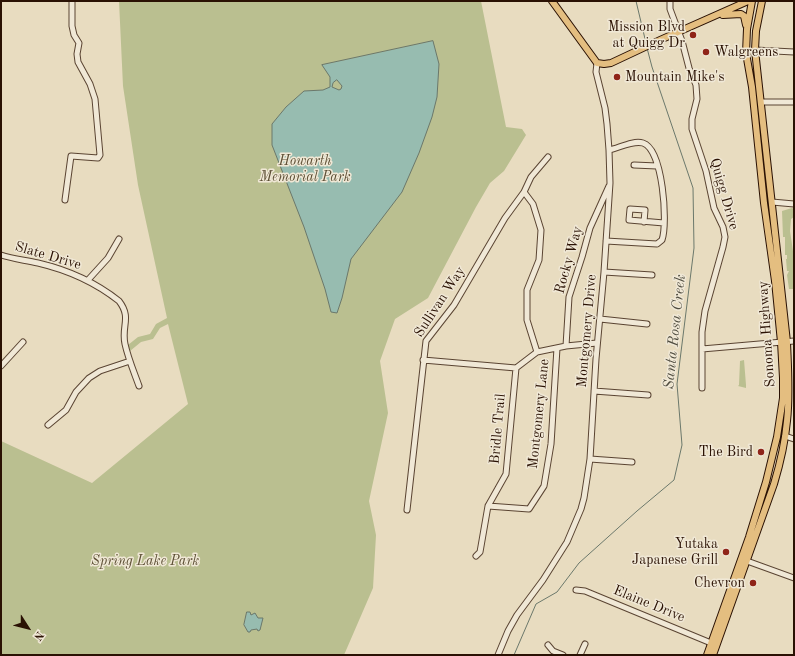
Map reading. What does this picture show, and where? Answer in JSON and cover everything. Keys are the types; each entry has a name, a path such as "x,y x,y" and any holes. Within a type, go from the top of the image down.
{"main road":[{"path":"552,1 597,63 604,64 611,63 748,1"},
{"name":"Sonoma Highway","path":"713,655 744,560 777,437 788,342 775,277 764,203 752,87 746,53 747,29 752,1"},
{"name":"Sonoma Highway","path":"707,655 774,484 781,460 791,400 788,342 755,50 756,31 762,1"},
{"path":"718,15 737,13 742,14 745,18 747,29"},
{"path":"764,203 772,202"}],"street":[{"path":"65,200 71,156 98,158 100,155 95,98 90,84 78,62 79,43 74,35 72,26 72,1"},
{"name":"Quigg Drive","path":"670,1 670,8 679,32 688,68 696,90 697,99 692,119 692,129 706,171 714,208 723,227 725,237 724,247 705,311 702,349 702,388"},
{"path":"755,50 791,52"},
{"name":"Montgomery Drive","path":"498,655 508,631 517,615 558,558 574,530 581,510 590,459 597,343 604,272 610,183 605,108 596,72 597,63"},
{"path":"761,102 794,102"},
{"path":"606,241 657,244 662,240 664,223 663,192 657,166 650,148 642,143 633,143 609,150"},
{"name":"Sullivan Way","path":"408,510 426,341 454,305 505,218 524,192 531,177 548,157"},
{"path":"634,165 657,166"},
{"name":"Rocky Way","path":"566,346 569,297 590,228 610,183"},
{"path":"524,192 533,204 541,230 539,260 527,290 527,320 537,352"},
{"path":"772,202 794,204"},
{"path":"644,222 664,223"},
{"path":"88,280 108,258 118,239"},
{"name":"Slate Drive","path":"1,255 55,268 88,280 110,295 122,306 126,316 126,327 124,334 125,342 139,386"},
{"path":"604,272 652,275"},
{"path":"600,319 647,324"},
{"path":"1,366 23,342"},
{"path":"702,349 788,342"},
{"path":"423,360 516,368 537,352 566,346 597,343"},
{"name":"Montgomery Lane","path":"488,506 529,509 544,486 551,444 557,348"},
{"path":"48,425 66,410 76,392 89,378 100,371 130,361"},
{"name":"Bridle Trail","path":"476,556 480,552 488,506 506,474 516,368"},
{"path":"594,391 648,395"},
{"path":"785,436 794,439"},
{"path":"590,459 632,462"},
{"path":"744,560 794,578"},
{"name":"Elaine Drive","path":"576,590 585,591 711,643"},
{"path":"580,655 585,644"},
{"path":"548,645 553,651 563,655"}],"green space":[{"name":"Howarth Memorial Park","path":"119,1 481,1 506,127 522,129 526,135 504,171 490,183 428,298 395,319 380,361 388,413 369,501 376,535 373,588 344,655 1,655 1,441 92,483 188,404 168,324 160,328 153,339 141,342 130,351 128,345 138,337 150,334 156,324 167,318 138,185 123,86"},
{"path":"792,208 794,209 794,217 791,219 790,231 794,258 794,289 789,289 787,275 789,271 787,271 787,255 785,255 785,237 783,237 782,211"},
{"path":"744,360 746,388 738,386 740,361"}],"water":[{"path":"433,41 439,64 437,97 432,117 419,153 402,192 351,259 337,313 331,312 325,289 304,227 272,145 272,124 286,107 304,91 323,90 330,87 330,77 322,65","holes":["337,80 342,86 339,90 332,87 333,83"]},
{"path":"247,612 250,612 251,615 255,613 258,618 263,618 260,630 251,630 248,632 244,625"}],"waterway":[{"name":"Santa Rosa Creek","path":"636,1 646,43"},
{"name":"Santa Rosa Creek","path":"514,655 536,604 557,592 579,563 674,480 682,445 677,384 694,248 693,188 647,48"}],"place":[{"name":"Mission Blvd at Quigg Dr","path":"693,35"},
{"name":"Walgreens","path":"706,52"},
{"name":"Mountain Mike's","path":"617,77"},
{"name":"The Bird","path":"761,452"},
{"name":"Yutaka Japanese Grill","path":"726,552"},
{"name":"Chevron","path":"753,583"}],"park label":[{"name":"Spring Lake Park","path":"145,561"}]}
